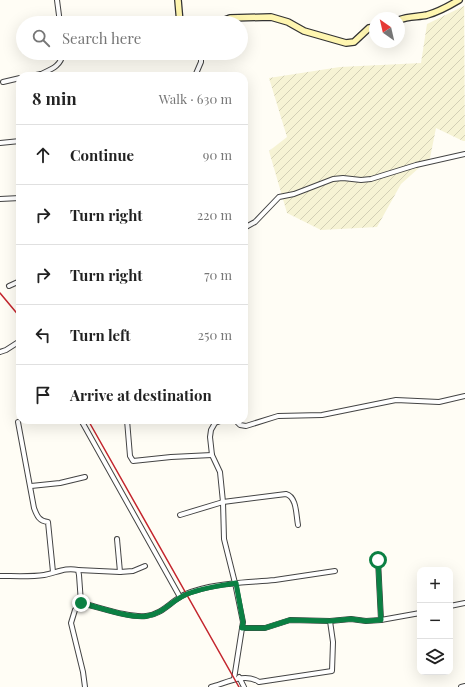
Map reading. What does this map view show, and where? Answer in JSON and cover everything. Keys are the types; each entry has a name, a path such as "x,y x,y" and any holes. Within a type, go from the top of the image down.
{"street":[{"path":"57,0 59,16"},
{"path":"178,0 179,16"},
{"path":"405,18 428,14 442,9 459,0"},
{"path":"248,18 271,17 288,22 304,31 346,43 354,42 369,28"},
{"path":"45,72 58,65 61,60"},
{"path":"198,72 200,60"},
{"path":"3,82 16,79"},
{"path":"0,143 16,141"},
{"path":"248,226 254,222 279,197 294,194 319,183 343,178 361,180 371,179 416,165 465,154"},
{"path":"0,199 16,198"},
{"path":"8,286 16,283"},
{"path":"0,352 16,344"},
{"path":"239,424 246,426 278,416 322,416 396,400 439,402 465,396"},
{"path":"18,424 34,508 38,518 48,522 54,572"},
{"path":"83,424 180,597"},
{"path":"127,424 130,456 133,461 212,455"},
{"path":"214,424 211,430 212,455 220,472 223,502 224,539 236,583 243,622 236,678 244,687"},
{"path":"31,486 60,483 85,477"},
{"path":"180,515 223,502 286,494 291,495 294,499 298,525"},
{"path":"117,539 120,572"},
{"path":"378,560 381,620"},
{"path":"0,576 44,575 70,568 78,570 120,572 133,571 144,566"},
{"path":"78,570 81,603 75,610 71,623 83,672 85,687"},
{"path":"81,603 134,615 146,616 156,614 180,597 209,587 274,580 335,571"},
{"path":"453,605 465,603"},
{"path":"242,628 265,628 290,620 330,621 351,619 366,621 417,614"},
{"path":"211,687 236,678 256,680 260,685 332,671 333,642 330,621"},
{"path":"461,687 465,686"}],"shaded area":[{"path":"464,0 465,141 436,128 430,158 401,184 377,227 321,230 287,213 269,151 287,137 269,78 340,67 421,63 427,24 464,6"}],"railway":[{"path":"0,293 16,312"},
{"path":"90,424 239,687"}],"route":[{"path":"81,603 134,615 146,616 156,614 186,594 209,587 236,583 243,622 242,628 265,628 290,620 381,620 378,560"}]}
